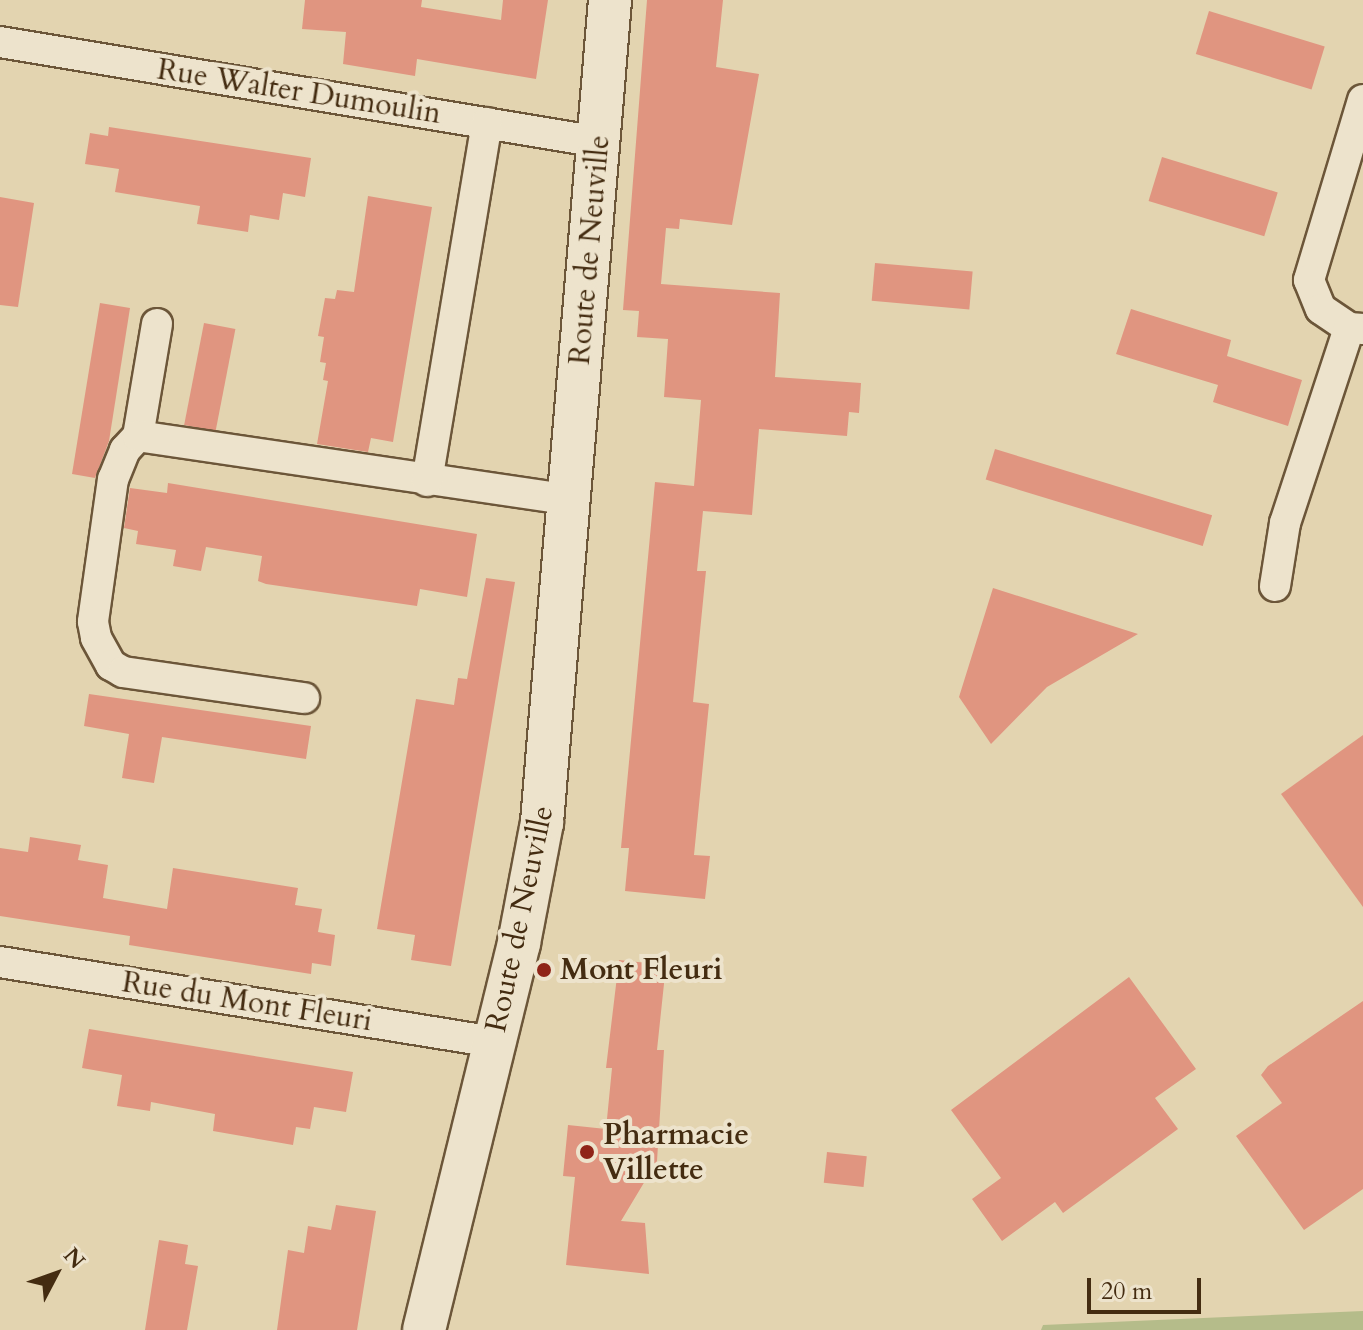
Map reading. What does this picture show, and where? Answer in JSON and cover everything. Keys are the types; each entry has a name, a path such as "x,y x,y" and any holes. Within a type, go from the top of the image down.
{"main road":[{"name":"Route de Neuville","path":"424,1330 494,1042 542,822 610,0"}],"street":[{"name":"Rue Walter Dumoulin","path":"0,42 599,142"},
{"path":"1275,586 1285,523 1356,328 1321,309 1309,280 1363,100"},
{"path":"427,481 487,123"},
{"path":"157,324 138,436 125,450 113,479 93,622 103,653 111,665 142,677 304,698"},
{"path":"138,436 570,500"},
{"name":"Rue du Mont Fleuri","path":"0,962 494,1042"}],"green space":[{"path":"1363,1311 1363,1330 1041,1330 1043,1325"}],"building":[{"path":"305,0 422,0 421,7 501,20 503,0 548,0 536,79 417,59 415,76 343,64 346,32 302,29"},
{"path":"647,0 723,0 716,67 759,74 732,225 680,219 679,229 666,228 661,284 780,293 775,377 861,383 859,413 849,412 847,436 759,429 752,515 703,511 697,571 706,571 693,702 709,704 694,855 710,856 705,899 625,891 629,848 621,848 655,482 694,486 701,400 664,397 668,339 637,337 639,311 623,310"},
{"path":"1209,11 1325,46 1312,89 1196,54"},
{"path":"109,127 311,158 305,197 283,193 279,220 250,215 248,232 197,224 200,206 115,192 119,169 85,164 90,133 108,136"},
{"path":"1162,157 1278,192 1264,236 1149,201"},
{"path":"368,196 432,207 393,442 371,438 368,452 317,444 328,381 323,380 326,363 320,362 324,337 318,336 325,298 335,299 337,290 354,292"},
{"path":"0,197 34,203 18,307 0,305"},
{"path":"875,263 973,272 969,309 872,301"},
{"path":"100,303 130,308 109,441 95,478 72,474"},
{"path":"1131,309 1231,340 1227,356 1302,380 1288,426 1213,402 1218,385 1116,354"},
{"path":"204,323 235,329 216,431 184,425"},
{"path":"995,449 1212,515 1203,546 986,480"},
{"path":"168,483 477,534 467,597 420,589 417,606 266,584 258,581 262,556 206,547 201,571 173,566 176,550 136,544 138,531 124,528 130,488 167,493"},
{"path":"486,578 515,582 451,966 411,960 415,935 377,929 416,699 454,705 458,678 467,679"},
{"path":"993,588 1138,634 1047,687 991,744 959,697"},
{"path":"89,694 311,726 306,759 162,737 154,783 122,778 129,734 84,726"},
{"path":"1363,735 1363,907 1281,794"},
{"path":"30,837 81,845 78,860 108,865 103,898 167,909 173,868 298,888 295,905 322,909 318,932 335,935 331,966 312,963 311,974 129,945 130,936 0,916 0,848 28,852"},
{"path":"619,960 666,965 657,1050 664,1050 657,1161 621,1221 645,1223 649,1274 566,1265 575,1177 563,1176 568,1125 606,1129 612,1068 606,1068"},
{"path":"1129,977 1196,1069 1155,1098 1178,1129 1063,1213 1055,1202 1002,1241 972,1199 1001,1178 951,1110"},
{"path":"1363,1001 1363,1189 1304,1230 1236,1136 1282,1103 1261,1075 1268,1066"},
{"path":"89,1029 353,1072 346,1112 314,1107 310,1129 296,1127 293,1145 213,1131 215,1114 151,1102 150,1111 117,1106 122,1075 82,1068"},
{"path":"827,1152 867,1156 864,1187 824,1183"},
{"path":"336,1205 376,1211 357,1330 277,1330 288,1250 304,1253 308,1226 331,1230"},
{"path":"159,1240 188,1245 185,1264 198,1266 187,1330 145,1330"}],"place":[{"name":"Mont Fleuri","path":"544,970"},
{"name":"Pharmacie Villette","path":"587,1152"}]}
